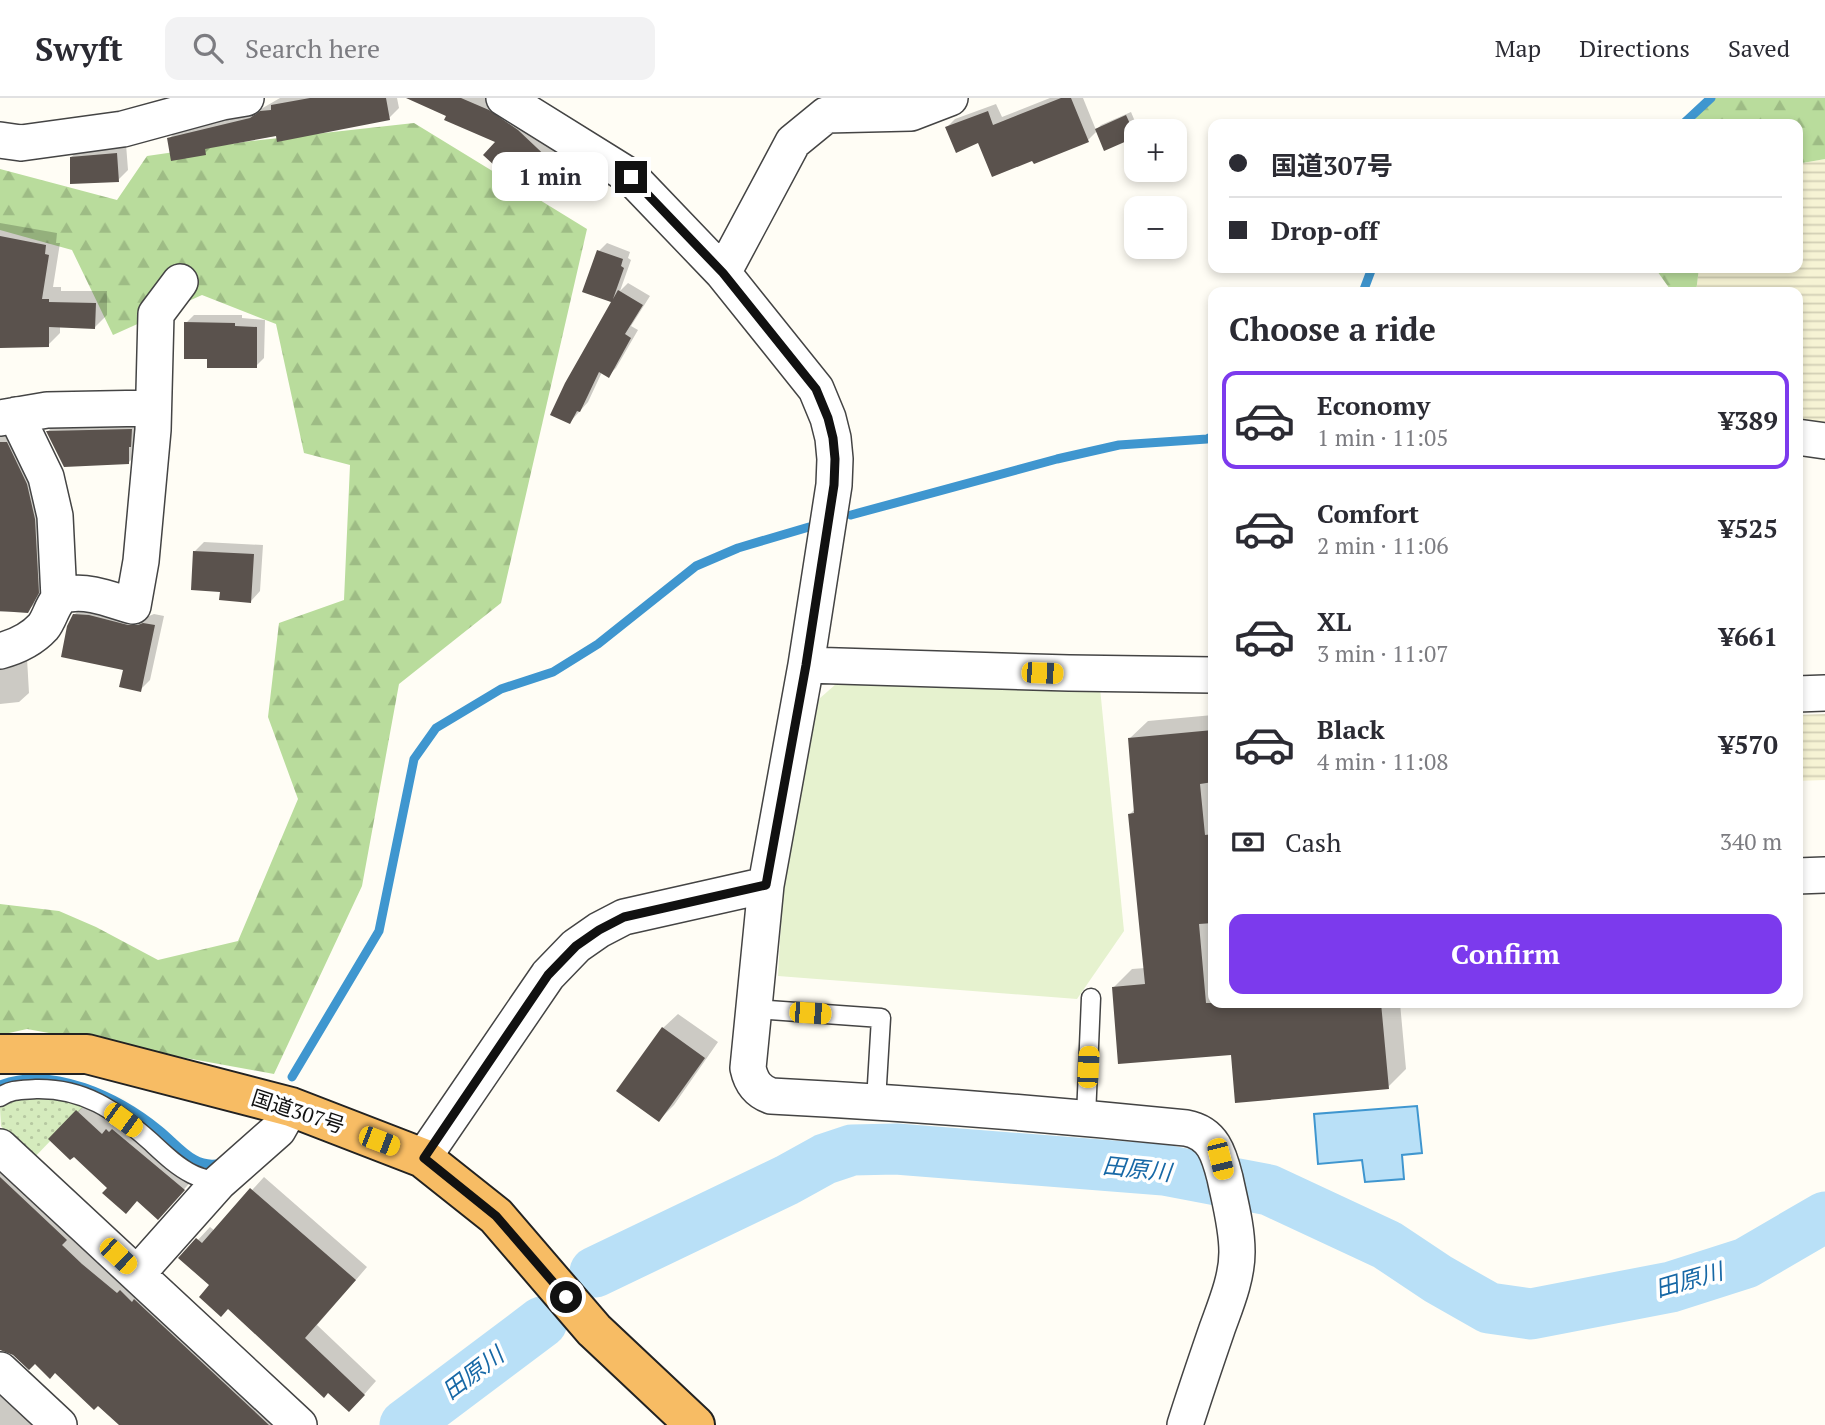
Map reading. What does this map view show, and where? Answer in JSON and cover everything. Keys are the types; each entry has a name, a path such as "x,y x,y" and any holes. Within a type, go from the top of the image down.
{"highway":[{"name":"国道307号","path":"0,1054 87,1054 291,1107 424,1158 496,1216 594,1330 695,1425"}],"street":[{"path":"0,140 21,143 123,129 246,98"},
{"path":"504,98 631,177 723,273 816,389 828,418 835,459 834,485 806,665 766,885 748,1068 750,1078 762,1093 771,1096 876,1101 1086,1118 1194,1129 1208,1138 1215,1146 1220,1159 1230,1199 1236,1231 1235,1272 1185,1425"},
{"path":"723,273 793,142 823,106 911,113 950,98"},
{"path":"0,651 16,646 42,628 59,598 66,594 81,593 133,606 141,561 153,408 156,314 180,282"},
{"path":"59,598 55,516 47,477 8,417 47,410 153,408"},
{"path":"1803,438 1825,441"},
{"path":"806,665 1208,675"},
{"path":"1803,694 1825,694"},
{"path":"1803,876 1825,876"},
{"path":"424,1158 548,975 576,946 624,917 766,885"},
{"path":"137,1274 218,1183 278,1130 291,1107"},
{"path":"0,1147 299,1425"},
{"path":"0,1370 59,1425"}],"lane":[{"path":"1086,1118 1091,998"},
{"path":"754,1009 881,1018 876,1101"},
{"path":"0,1097 15,1090 45,1089 72,1091 86,1096 140,1133 173,1162 193,1175 218,1183"}],"shaded area":[{"path":"1825,159 1825,464 1824,444 1803,425 1803,287 1697,287 1698,273 1803,273 1803,163"},
{"path":"1825,714 1825,780 1803,781 1803,715"}],"green space":[{"path":"1707,98 1825,98 1825,159 1803,163 1803,119 1687,119"},
{"path":"414,123 587,229 501,603 399,684 362,886 274,1074 27,1029 0,1035 0,904 59,911 158,960 238,941 298,799 268,717 279,623 344,600 350,465 304,453 276,324 202,295 113,335 72,250 0,230 0,169 117,200 147,156 251,141"},
{"path":"1659,273 1698,273 1697,287 1668,287"},
{"path":"836,684 1100,688 1124,931 1077,999 778,976 783,885 819,699"},
{"path":"30,1094 69,1096 83,1107 30,1162 1,1126 0,1108"}],"water":[{"path":"1417,1106 1422,1153 1402,1155 1404,1179 1365,1182 1362,1160 1318,1164 1314,1114"}],"building":[{"path":"310,98 386,98 390,120 277,142 276,136 205,149 206,155 171,161 167,138 250,118 260,111 271,110 271,105"},
{"path":"406,98 461,98 489,110 518,130 555,165 553,169 542,163 519,188 483,155 495,142 444,120 446,116"},
{"path":"1061,98 1071,98 1089,142 992,177 978,143 956,153 945,127 988,111 993,125"},
{"path":"1126,115 1128,119 1124,119 1124,142 1104,151 1095,129"},
{"path":"117,153 119,182 70,184 70,157"},
{"path":"0,236 46,245 45,254 49,255 42,299 49,299 49,302 96,303 95,329 49,327 49,347 0,348"},
{"path":"597,250 623,259 621,266 624,268 613,299 618,290 643,305 625,334 631,338 609,378 599,372 580,412 577,411 570,424 550,415 611,302 582,292"},
{"path":"184,322 235,323 235,326 257,327 257,368 207,368 207,359 184,359"},
{"path":"132,429 129,464 64,467 46,431"},
{"path":"0,442 7,442 27,484 35,519 39,593 28,613 0,611"},
{"path":"193,551 254,554 251,603 219,600 220,592 191,590"},
{"path":"73,614 89,615 128,625 155,625 141,692 119,687 123,670 61,657 67,626"},
{"path":"1208,730 1208,783 1200,784 1205,835 1208,835 1208,923 1199,924 1208,1008 1381,1008 1389,1089 1235,1103 1231,1055 1118,1064 1112,987 1145,984 1128,814 1134,813 1128,738"},
{"path":"662,1027 705,1058 659,1122 616,1091"},
{"path":"76,1110 102,1134 106,1129 109,1132 112,1129 185,1190 158,1220 137,1201 126,1214 102,1193 107,1188 74,1157 70,1160 48,1139"},
{"path":"0,1177 67,1240 62,1245 82,1264 117,1293 120,1290 132,1302 134,1299 269,1425 119,1425 98,1406 94,1410 55,1373 50,1379 35,1364 29,1370 13,1355 0,1350"},
{"path":"250,1188 356,1280 305,1338 365,1395 349,1412 328,1393 324,1398 228,1309 221,1317 199,1297 209,1285 178,1258 196,1238 202,1243"}],"waterway":[{"path":"1688,119 1711,98"},
{"path":"1365,287 1370,273"},
{"path":"851,515 1057,459 1119,445 1208,438"},
{"path":"292,1077 379,931 414,759 436,728 501,689 553,672 598,644 696,566 738,548 809,527"},
{"path":"0,1085 41,1079 84,1088 105,1096 143,1118 195,1160 211,1164 221,1163"},
{"name":"田原川","path":"595,1272 825,1159 852,1150 896,1149 1164,1170 1269,1190 1387,1245 1438,1279 1489,1308 1531,1314 1671,1287 1746,1263 1825,1217"},
{"name":"田原川","path":"405,1425 542,1322"}],"route":[{"path":"566,1297 496,1216 424,1158 548,975 576,946 624,917 766,885 806,665 834,485 833,438 816,389 723,273 631,177"}]}
